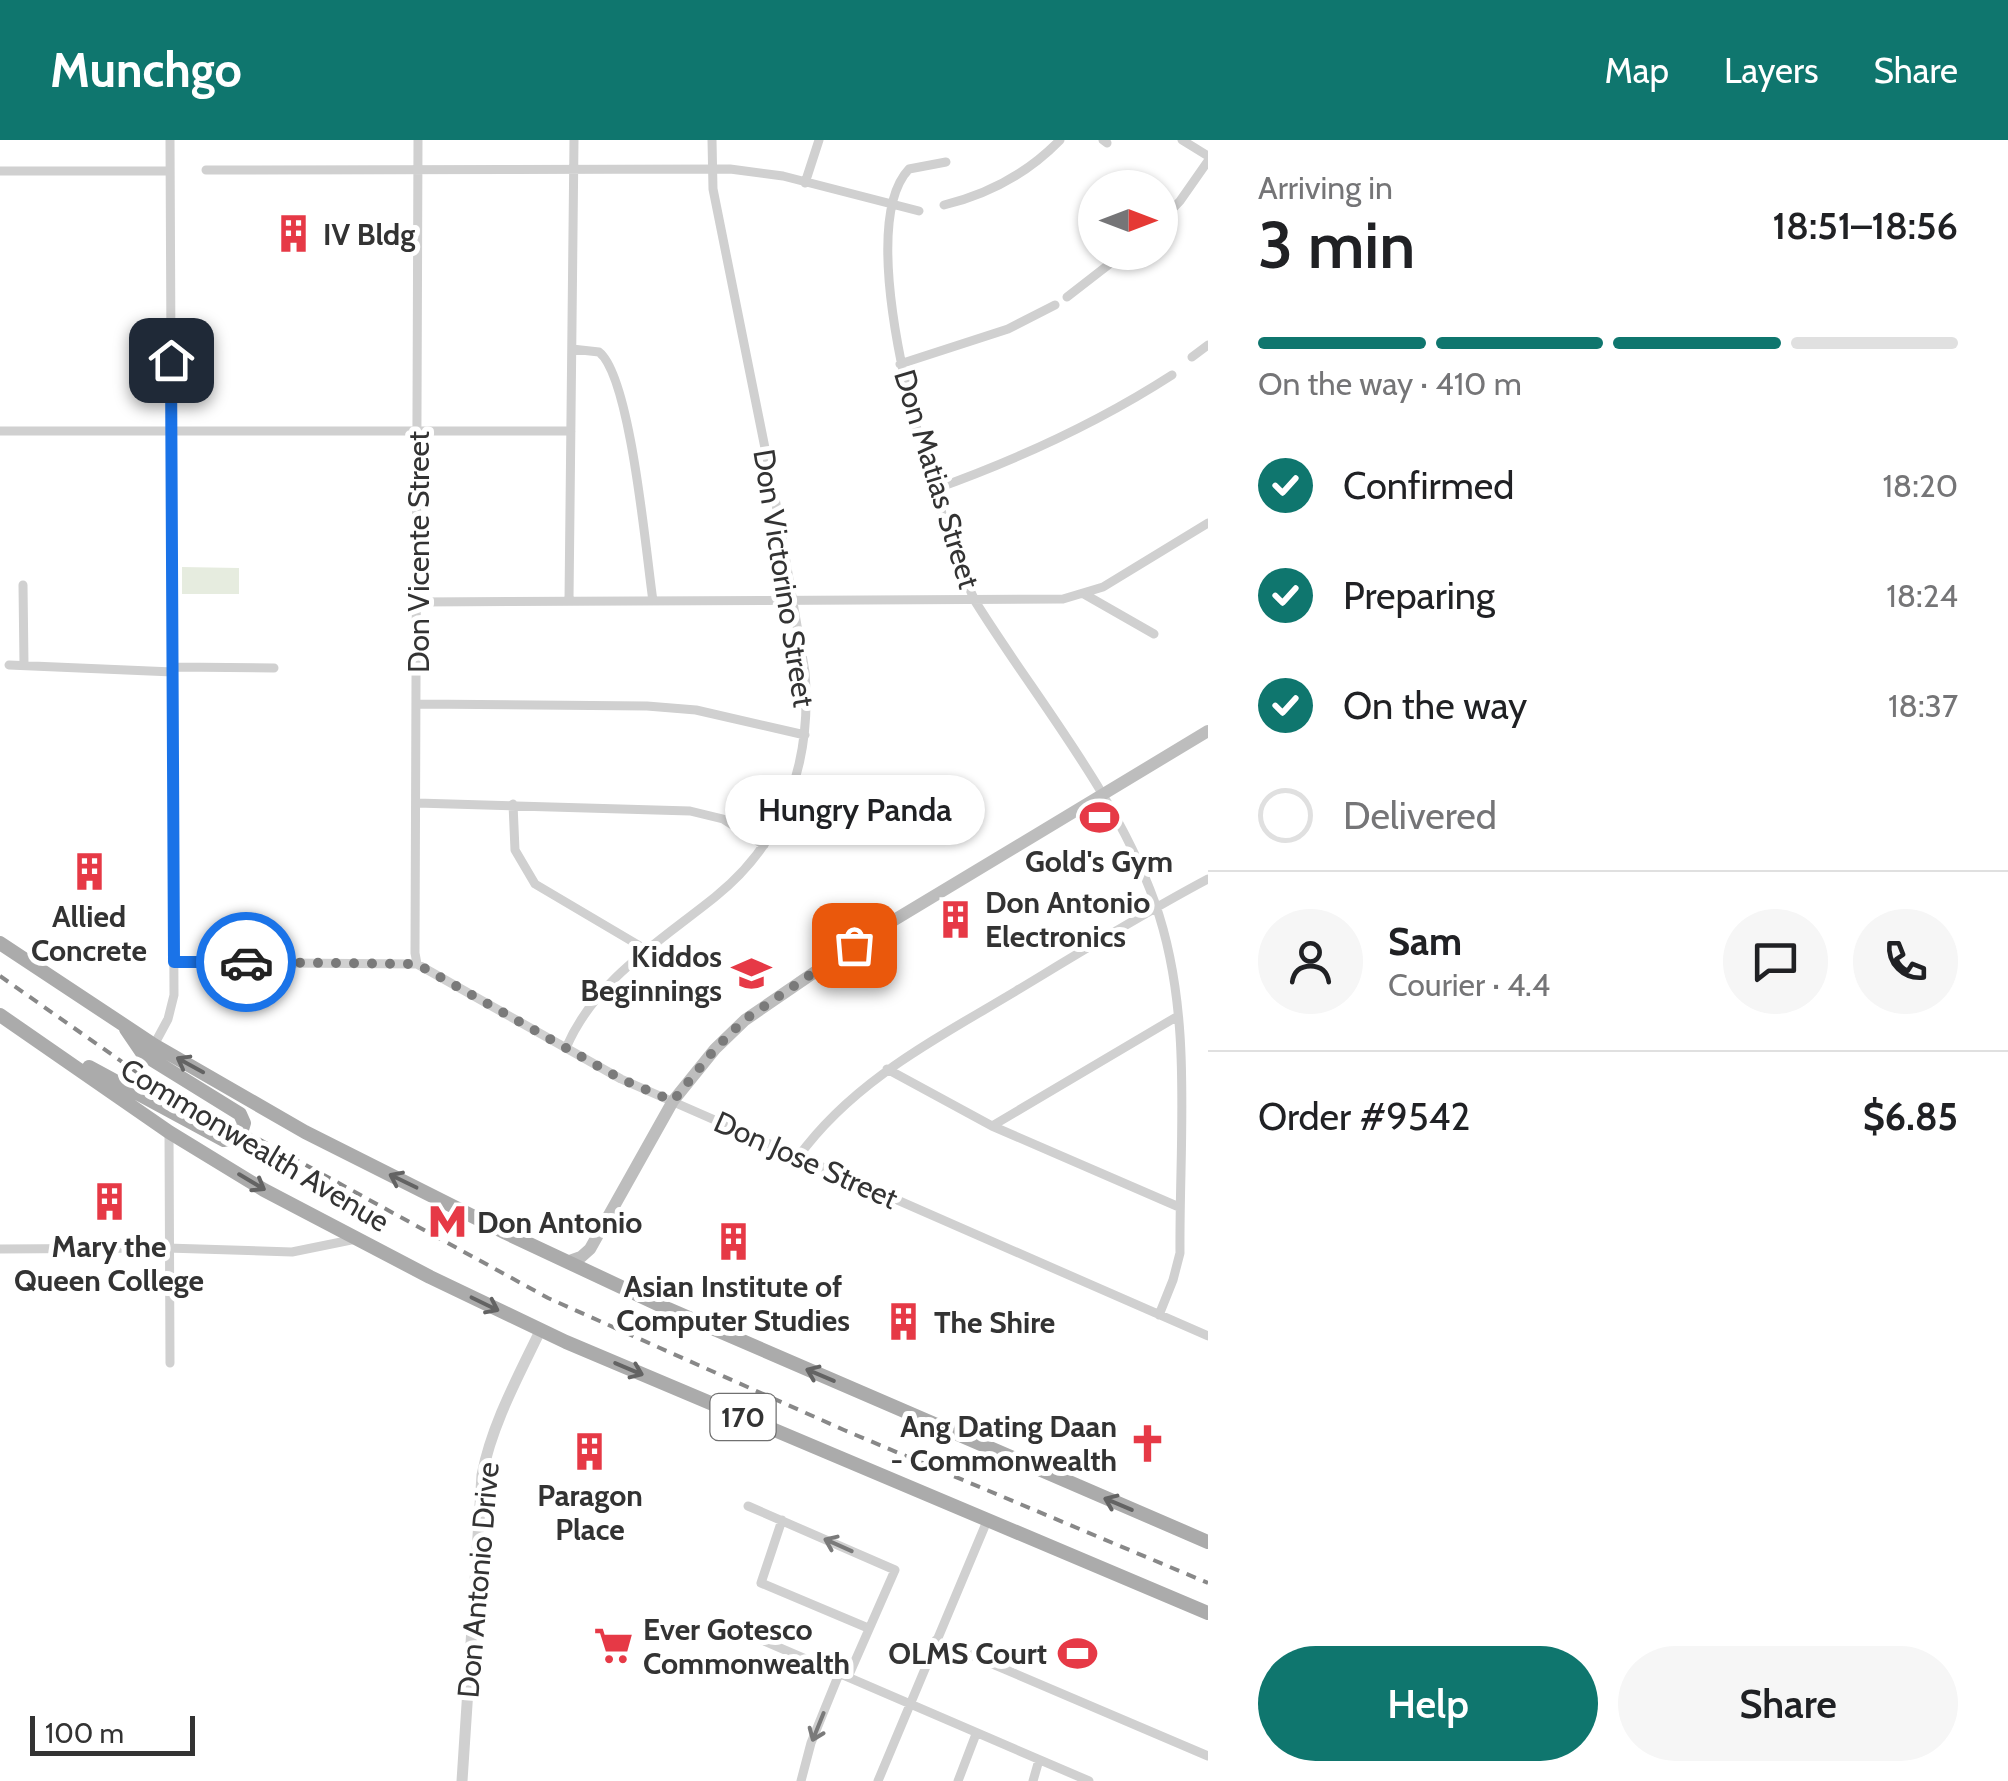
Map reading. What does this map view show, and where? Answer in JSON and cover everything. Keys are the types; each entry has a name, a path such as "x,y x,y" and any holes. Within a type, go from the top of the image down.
{"main road":[{"path":"567,1262 590,1249 673,1101 715,1049 781,993 1208,731"},
{"name":"Commonwealth Avenue","path":"0,943 154,1044 305,1132 567,1262 1208,1542"},
{"name":"Commonwealth Avenue","path":"0,1015 169,1132 356,1239 540,1330 1208,1614"},
{"path":"50,1048 224,1140 240,1136 244,1122 240,1114 143,1054 120,1020"},
{"path":"590,1249 594,1274"}],"street":[{"path":"154,1044 172,1007 174,962 170,140"},
{"name":"Don Vicente Street","path":"417,964 414,953 418,140"},
{"path":"570,600 574,140"},
{"name":"Don Victorino Street","path":"566,1048 584,1013 645,950 717,895 764,846 782,819 794,788 805,734 806,685 714,189 712,140"},
{"path":"805,183 819,140"},
{"path":"944,205 1006,183 1043,158 1060,140"},
{"path":"1178,203 1208,158 1182,140"},
{"path":"893,206 901,179 909,169 946,162"},
{"path":"206,170 713,168 756,172 919,211"},
{"path":"0,171 170,170"},
{"name":"Don Matias Street","path":"893,206 889,290 900,364 958,562 975,601 1133,850 1156,907 1171,966 1178,1016 1178,1266 1159,1315"},
{"path":"1067,297 1102,270"},
{"path":"900,364 1008,329 1055,305"},
{"path":"1192,357 1208,345"},
{"path":"572,348 599,352 612,368 629,433 653,601"},
{"path":"935,489 1016,460 1080,430 1172,375"},
{"path":"0,431 571,431"},
{"path":"418,602 1063,599 1103,587 1208,523"},
{"path":"23,585 24,665"},
{"path":"1084,594 1154,634"},
{"path":"9,664 172,670 274,668"},
{"path":"417,704 663,707 696,710 805,734"},
{"path":"417,804 690,810 723,819 764,846"},
{"path":"513,804 515,850 535,884 645,950"},
{"path":"798,1157 828,1119 886,1068 1208,879"},
{"name":"Don Jose Street","path":"174,962 417,964 621,1079 1208,1336"},
{"path":"992,1126 1178,1016"},
{"path":"886,1068 992,1126 1180,1206"},
{"path":"169,1132 170,1363"},
{"path":"0,1249 292,1252 356,1239"},
{"name":"Don Antonio Drive","path":"462,1781 482,1475 501,1415 540,1330"},
{"path":"748,1506 894,1570 811,1743 801,1781"},
{"path":"782,1520 759,1580 868,1628"},
{"path":"878,1781 987,1520"},
{"path":"727,1626 1089,1781"},
{"path":"936,1640 1208,1756"},
{"path":"958,1781 976,1734"},
{"path":"1033,1781 1039,1760"}],"shaded area":[{"path":"182,567 239,568 239,594 182,594"}],"railway":[{"path":"0,976 138,1073 548,1298 844,1430 1208,1583"}],"way so far":[{"path":"246,962 417,964 621,1079 673,1101 744,1020 854,945"}],"place":[{"name":"IV Bldg","path":"293,234"},
{"name":"Gold's Gym","path":"1099,817"},
{"name":"Allied Concrete","path":"89,872"},
{"name":"Don Antonio Electronics","path":"955,919"},
{"name":"Hungry Panda","path":"854,945"},
{"name":"Kiddos Beginnings","path":"752,973"},
{"name":"Mary the Queen College","path":"109,1202"},
{"name":"Don Antonio","path":"447,1222"},
{"name":"Asian Institute of Computer Studies","path":"733,1242"},
{"name":"The Shire","path":"904,1322"},
{"name":"Ang Dating Daan - Commonwealth","path":"1147,1443"},
{"name":"Paragon Place","path":"590,1451"},
{"name":"Ever Gotesco Commonwealth","path":"613,1646"},
{"name":"OLMS Court","path":"1077,1653"}],"route":[{"path":"171,360 174,962 246,962"}]}
